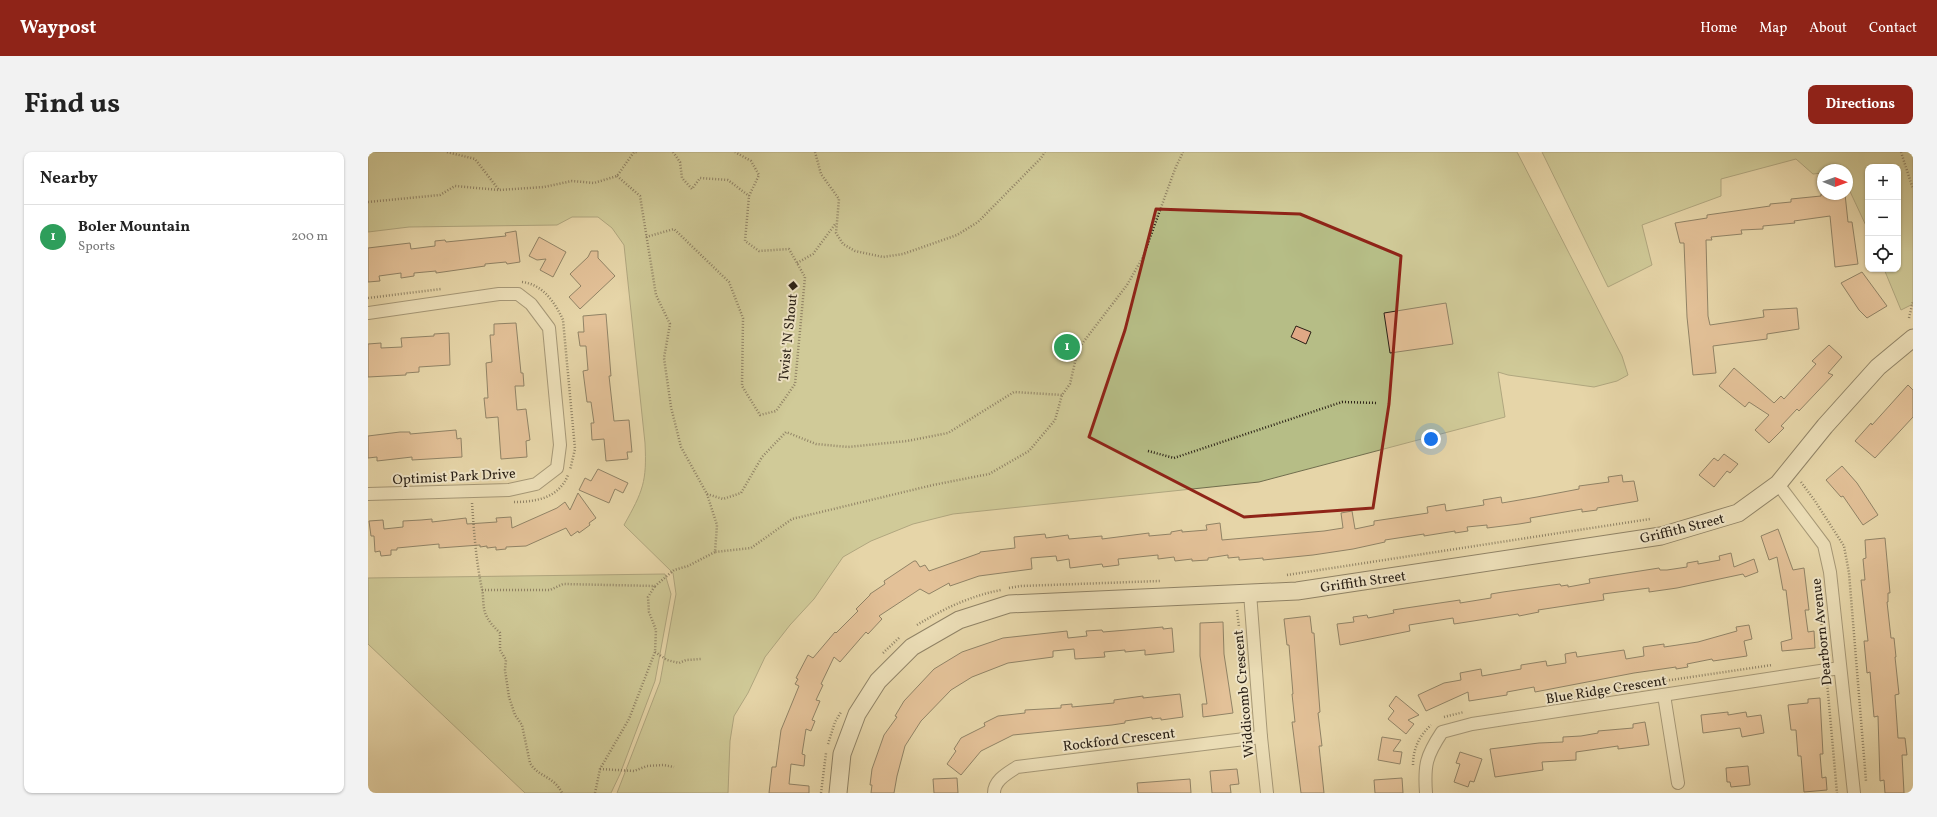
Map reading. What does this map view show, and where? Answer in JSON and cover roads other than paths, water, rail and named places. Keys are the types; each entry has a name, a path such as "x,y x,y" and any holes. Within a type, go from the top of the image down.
{"street":[{"name":"Optimist Park Drive","path":"368,313 499,294 518,294 531,304 549,328 560,445 557,468 536,484 509,490 368,494"},
{"name":"Griffith Street","path":"838,793 842,754 857,714 878,681 912,647 959,620 1009,604 1297,591 1661,536 1738,513 1778,484 1825,426 1878,367 1913,338"},
{"name":"Dearborn Avenue","path":"1778,484 1824,545 1830,572 1854,793"},
{"name":"Widdicomb Crescent","path":"1250,593 1261,737 1268,793"},
{"name":"Blue Ridge Crescent","path":"1426,793 1424,769 1433,745 1442,732 1472,724 1840,668"},
{"path":"1664,695 1678,783"},
{"name":"Rockford Crescent","path":"994,793 994,789 1002,776 1017,767 1261,737"}],"place":[{"name":"Boler Mountain","path":"1067,347"}]}
